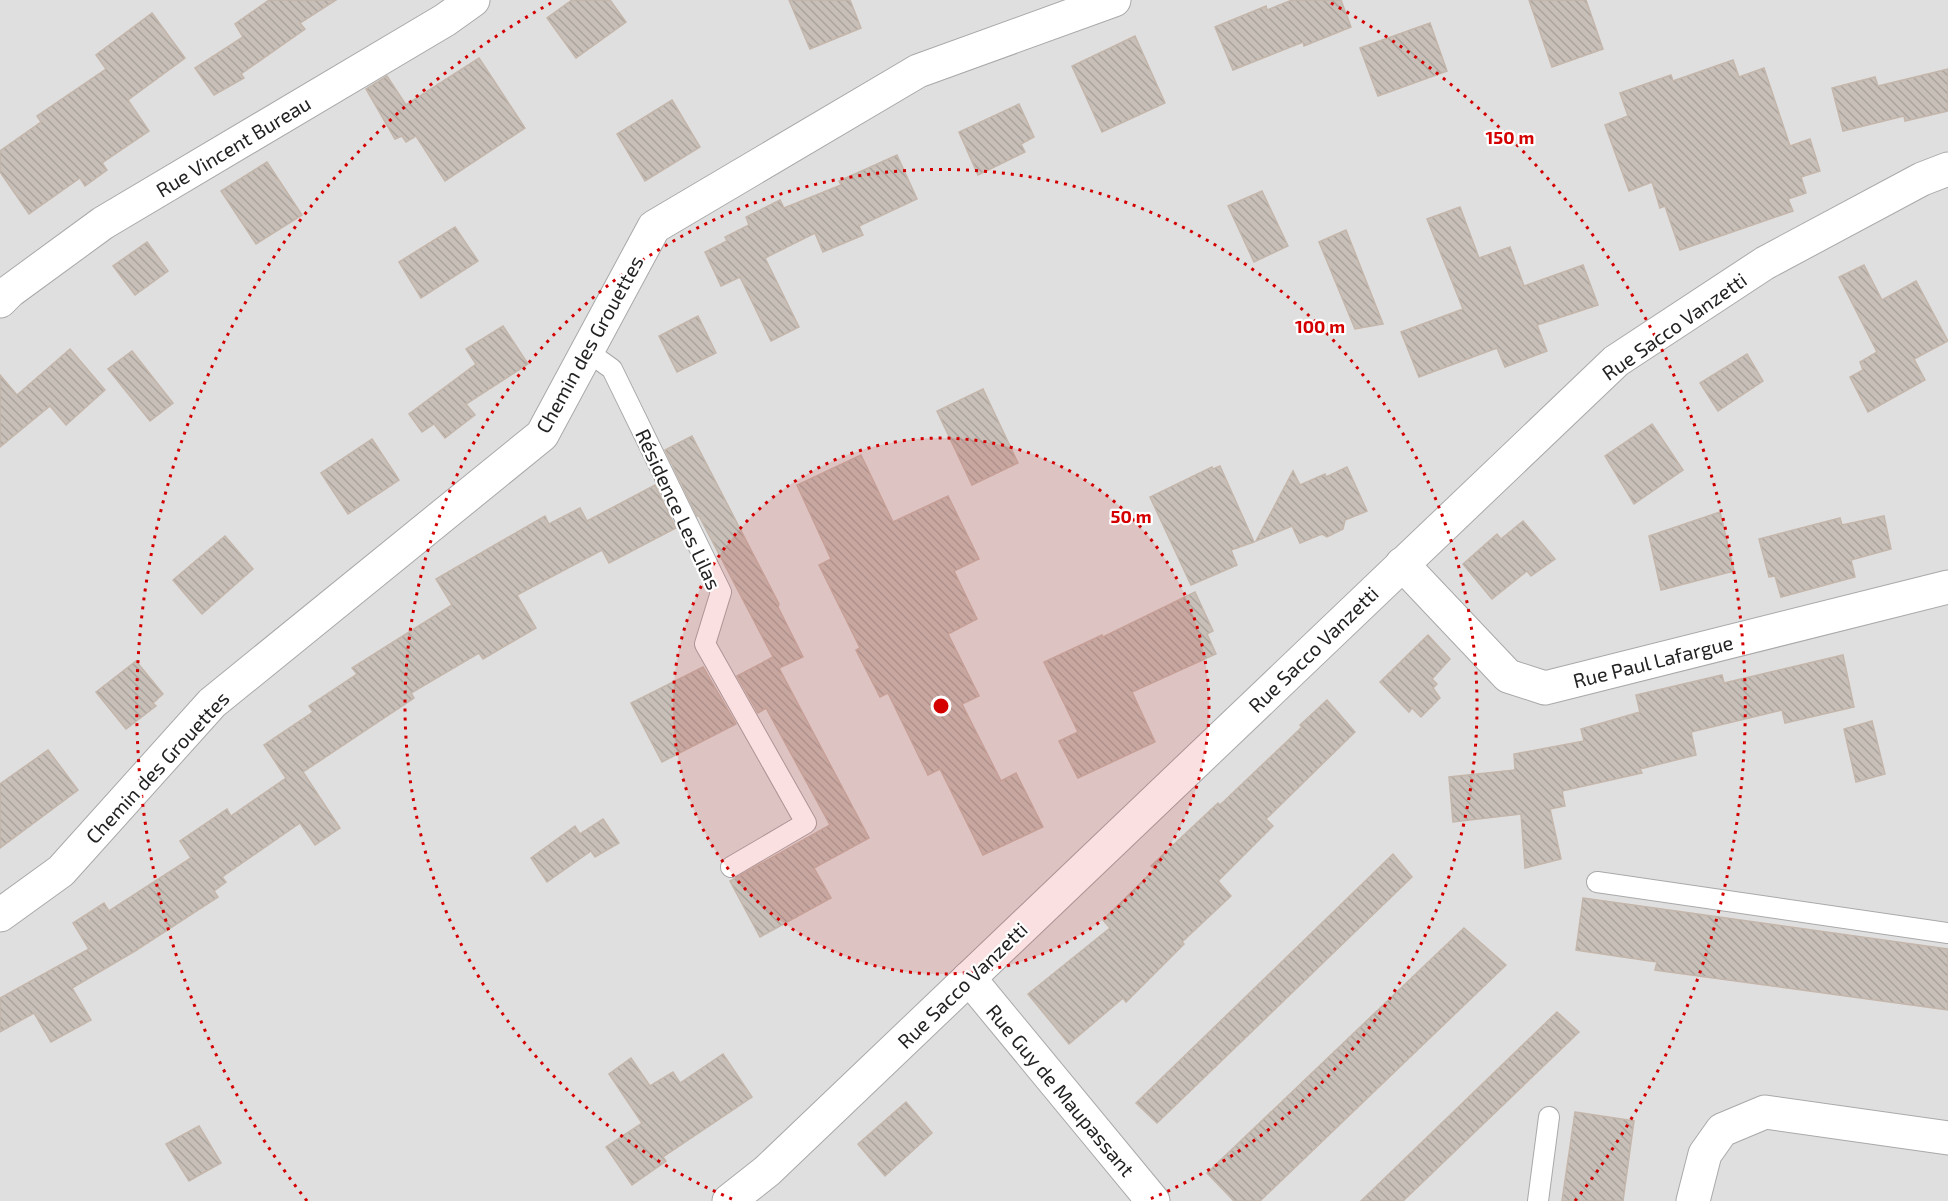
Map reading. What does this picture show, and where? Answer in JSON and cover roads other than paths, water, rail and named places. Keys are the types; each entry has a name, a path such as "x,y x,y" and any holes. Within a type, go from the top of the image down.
{"street":[{"name":"Rue Vincent Bureau","path":"0,301 10,291 103,223 446,20 472,0"},
{"name":"Chemin des Grouettes","path":"0,915 62,871 212,704 542,435 654,227 918,71 1114,0"},
{"name":"Rue Sacco Vanzetti","path":"729,1201 767,1171 1616,361 1765,263 1922,178 1948,168"},
{"name":"Rue Paul Lafargue","path":"1401,564 1508,676 1545,688 1948,587"},
{"name":"Rue Guy de Maupassant","path":"969,978 1153,1201"},
{"path":"1693,1201 1705,1154 1722,1130 1765,1112 1948,1138"}],"lane":[{"name":"Résidence Les Lilas","path":"587,351 612,369 721,592 705,644 806,823 731,867"},
{"path":"1597,882 1948,933"},
{"path":"1538,1201 1549,1117"}]}
